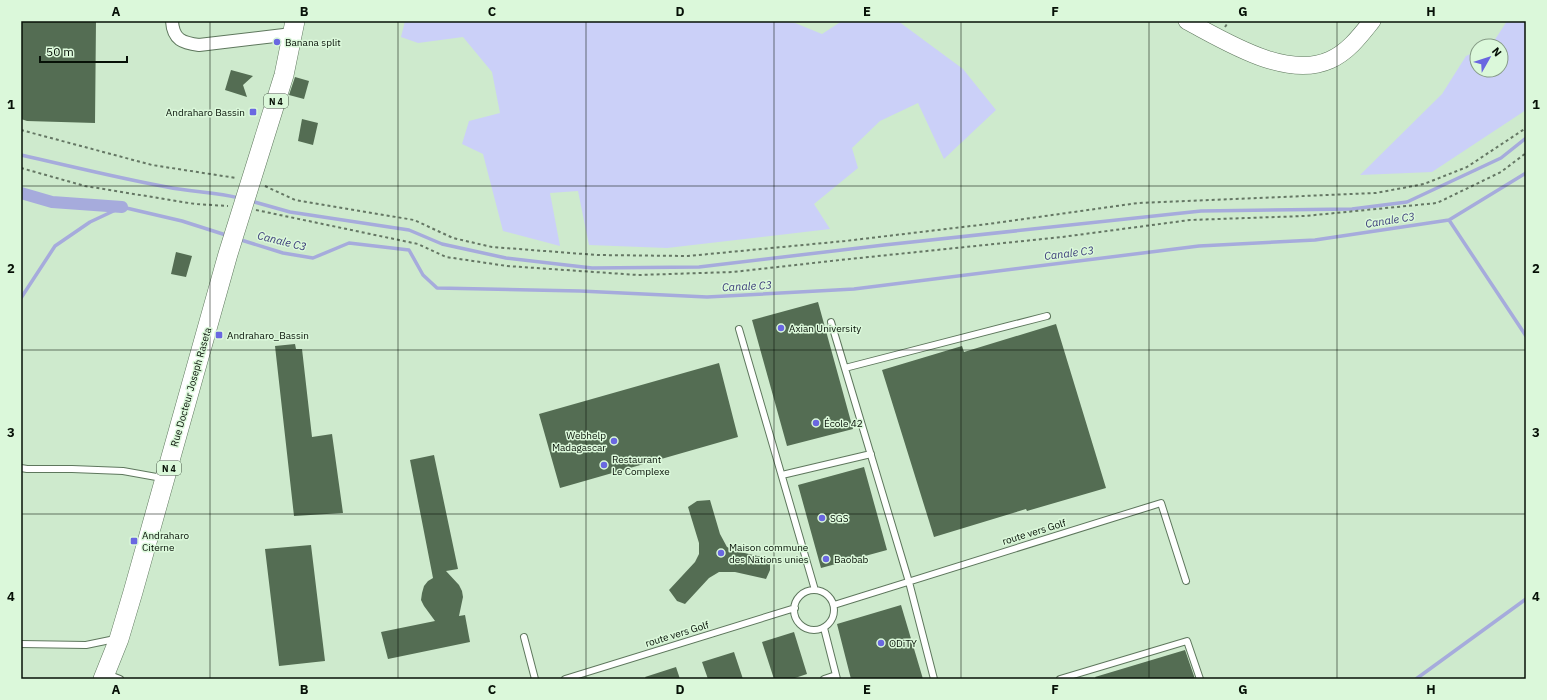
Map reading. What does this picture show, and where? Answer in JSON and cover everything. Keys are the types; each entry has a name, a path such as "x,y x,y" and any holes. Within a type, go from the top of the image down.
{"main road":[{"path":"1187,21 1252,54 1271,61 1303,66 1330,60 1340,54 1354,43 1372,21"},
{"name":"N 4","path":"243,208 284,76 294,28"},
{"name":"Rue Docteur Joseph Raseta","path":"109,677 228,254 243,208"}],"street":[{"path":"172,21 172,28 177,37 184,43 199,45 294,28"}],"lane":[{"path":"845,368 1047,316"},
{"path":"832,322 909,582 934,679"},
{"path":"739,329 815,590"},
{"path":"782,474 871,454"},
{"path":"21,468 123,471 165,479"},
{"name":"route vers Golf","path":"834,605 1161,503 1186,581"},
{"path":"808,590 815,590 826,594 834,605 835,612 833,619 824,628 813,630 806,629 796,620 794,608 796,601 808,590"},
{"name":"route vers Golf","path":"565,679 794,608"},
{"path":"824,628 837,677 824,679"},
{"path":"524,638 535,679"},
{"path":"21,644 86,645 119,639"},
{"path":"1060,679 1188,641 1200,679"}],"path":[{"path":"21,130 152,165 251,180 295,200 414,220 454,238 492,247 597,255 688,256 853,240 988,224 1138,203 1376,193 1424,184 1467,167 1526,128"},
{"path":"21,168 85,186 195,204 243,208 418,244 446,257 507,266 638,275 733,272 1062,237 1190,220 1305,216 1437,203 1501,172 1526,153"}],"shaded area":[{"path":"405,21 781,21 795,23 822,34 842,21 898,21 963,69 996,110 944,159 918,103 880,121 852,148 858,168 814,204 830,229 667,248 589,245 578,191 550,193 560,246 503,231 483,154 462,144 469,121 500,113 492,72 463,37 418,43 401,37"},
{"path":"1507,21 1526,21 1526,110 1432,172 1360,175 1442,94 1466,56 1469,55 1469,78 1509,78 1509,38 1496,38"}],"building":[{"path":"21,21 96,21 95,123 27,121 21,119"},
{"path":"231,70 253,76 243,85 247,97 225,90"},
{"path":"295,77 309,81 304,99 289,95"},
{"path":"302,119 318,123 313,145 298,141"},
{"path":"176,252 192,256 186,277 171,274"},
{"path":"818,302 853,429 787,446 752,320"},
{"path":"1056,324 1106,488 1027,511 1026,509 934,537 882,370 962,346 964,352"},
{"path":"295,344 296,349 302,349 312,437 332,434 343,513 294,516 275,346"},
{"path":"719,363 738,437 560,488 539,414"},
{"path":"434,455 458,569 446,571 459,585 462,591 463,597 459,616 465,615 470,642 388,659 381,632 435,621 421,600 424,586 433,578 410,460"},
{"path":"864,467 887,550 821,568 798,485"},
{"name":"Maison commune des Nations unies","path":"710,500 720,534 727,547 736,551 770,559 770,570 766,579 735,572 719,572 709,578 685,604 677,601 669,590 695,562 699,554 699,543 688,507 697,501"},
{"path":"311,545 325,661 279,666 265,549"},
{"path":"901,605 923,679 851,679 837,624"},
{"path":"794,632 807,674 792,679 774,679 762,642"},
{"path":"1185,650 1195,679 1096,679 1095,677"},
{"path":"734,652 743,679 708,679 702,662"},
{"path":"676,667 680,679 646,679 645,677"}],"waterway":[{"path":"251,201 290,212 409,230 442,244 506,258 592,268 699,267 884,245 1201,211 1352,209 1407,202 1501,158 1526,138"},
{"path":"21,155 176,189 221,194 239,198"},
{"name":"Canale C3","path":"238,239 283,253 313,258 349,243 409,250 423,275 437,288 580,291 707,297 854,289 1199,246 1315,240 1449,220 1526,173"},
{"path":"21,193 52,202 122,207"},
{"name":"Canale C3","path":"21,298 55,246 90,222 122,207 182,221 229,236"},
{"path":"1449,220 1526,336"},
{"path":"1416,679 1526,599"}],"place":[{"name":"Banana split","path":"277,42"},
{"name":"Andraharo Bassin","path":"253,112"},
{"name":"Axian University","path":"781,328"},
{"name":"Andraharo_Bassin","path":"219,335"},
{"name":"École 42","path":"816,423"},
{"name":"Webhelp Madagascar","path":"614,441"},
{"name":"Restaurant Le Complexe","path":"604,465"},
{"name":"SGS","path":"822,518"},
{"name":"Andraharo Citerne","path":"134,541"},
{"name":"Maison commune des Nations unies","path":"721,553"},
{"name":"Baobab","path":"826,559"},
{"name":"ODiTY","path":"881,643"}]}
